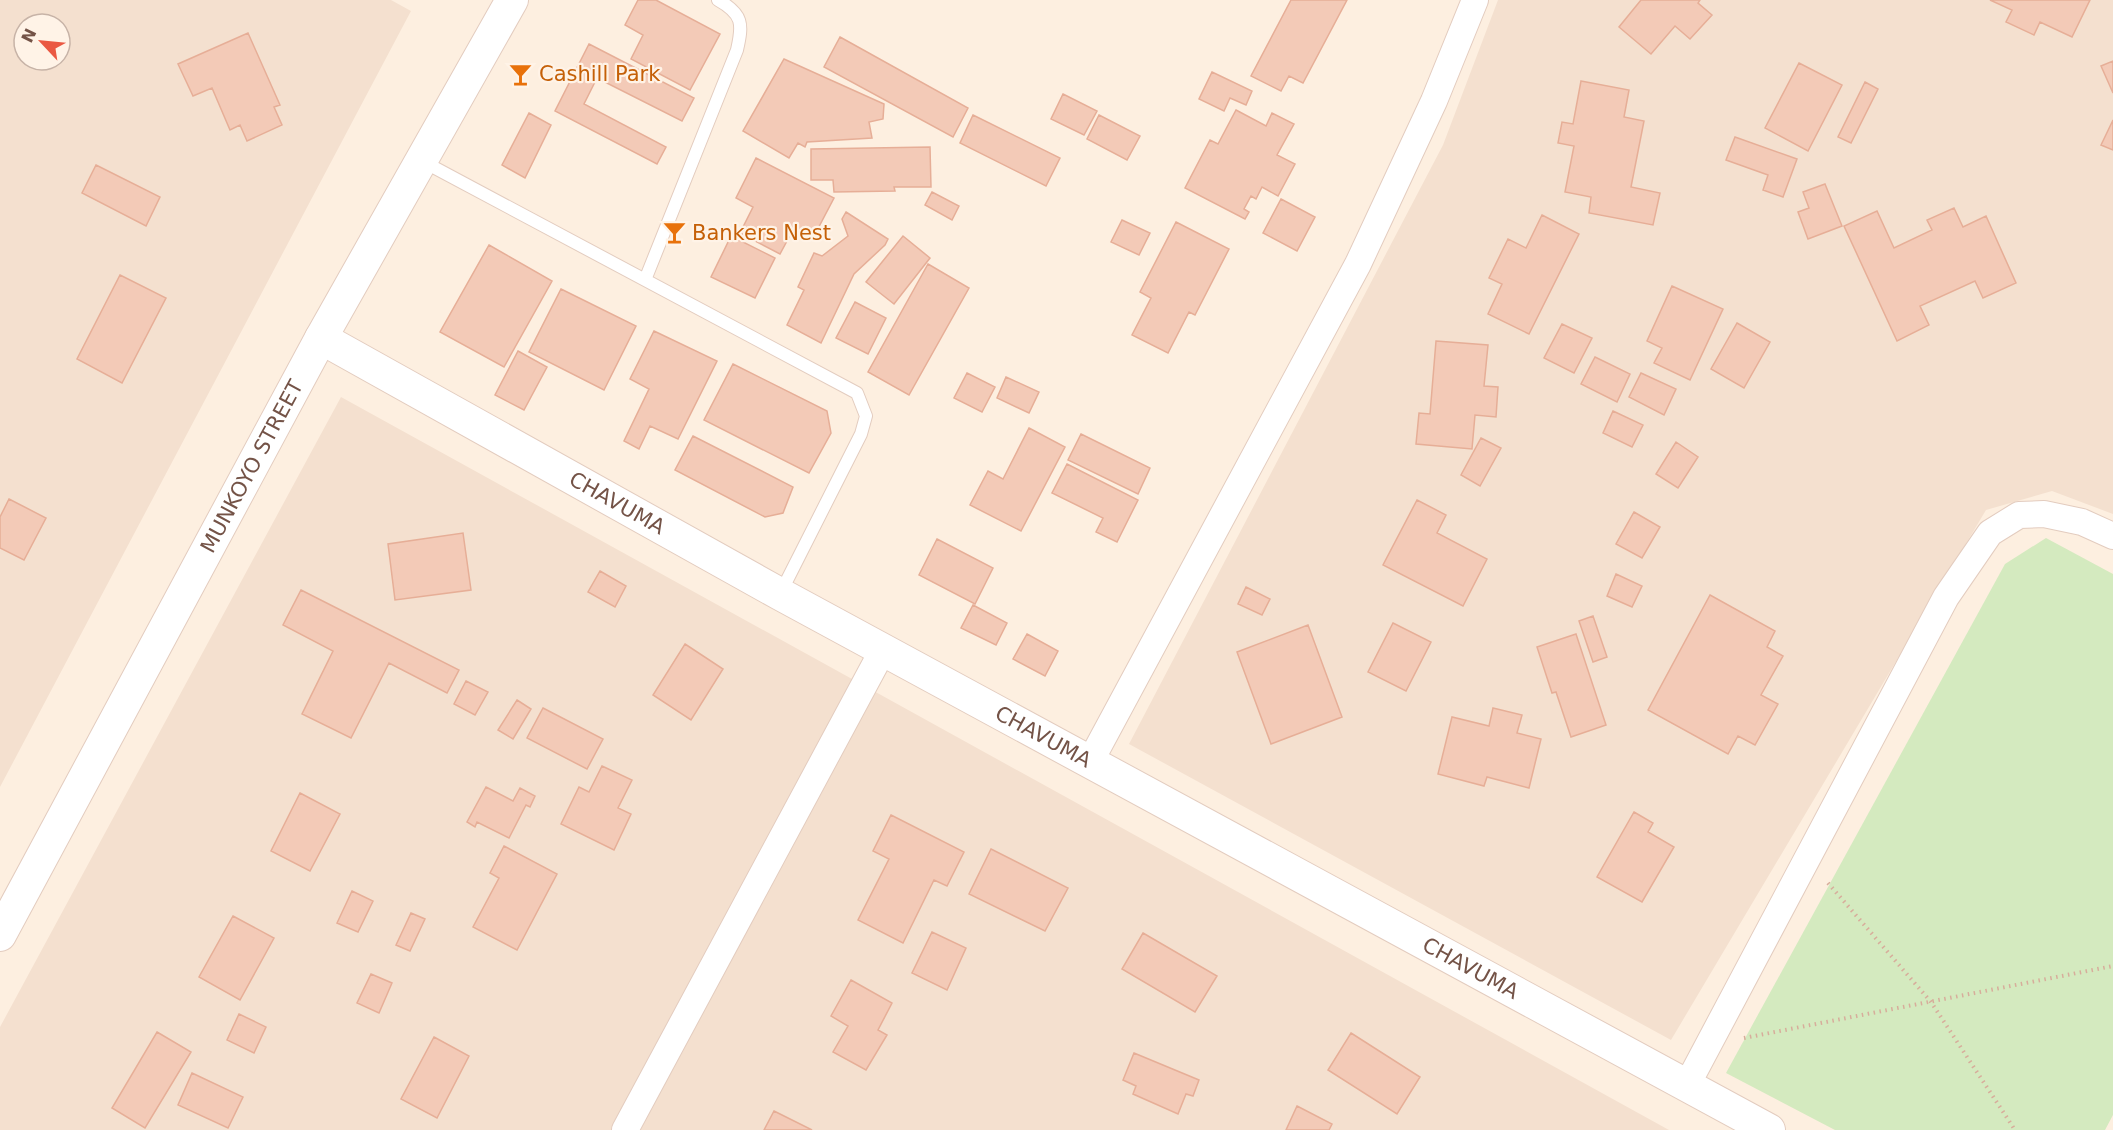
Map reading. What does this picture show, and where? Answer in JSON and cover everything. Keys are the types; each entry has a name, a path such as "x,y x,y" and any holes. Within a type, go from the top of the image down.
{"street":[{"name":"MUNKOYO STREET","path":"0,935 321,338 510,0"},
{"path":"1090,762 1358,264 1434,101 1475,0"},
{"name":"CHAVUMA","path":"321,338 780,594 884,648 1769,1130"},
{"path":"1687,1085 1946,597 1990,533 2019,515 2044,514 2082,522 2113,536"},
{"path":"625,1130 884,648"}],"lane":[{"path":"645,280 737,50 742,26 733,8 718,0"},
{"path":"422,161 857,393 866,416 861,434 780,594"}],"path":[{"path":"1807,859 1931,1002 2015,1130"},
{"path":"1708,1045 2113,966"}],"shaded area":[{"path":"0,0 391,0 411,11 0,787"},
{"path":"1498,0 2113,0 2113,514 2052,491 1986,510 1671,1040 1129,744 1443,145"},
{"path":"341,397 1669,1130 0,1130 0,1027"}],"green space":[{"path":"2046,538 2113,574 2113,1115 2105,1130 1835,1130 1726,1073 2005,564"}],"building":[{"path":"638,0 656,0 720,34 690,90 631,59 643,35 625,25"},
{"path":"1291,0 1347,0 1303,83 1289,76 1281,91 1251,76"},
{"path":"1641,0 1700,0 1698,3 1712,15 1690,39 1675,26 1651,54 1619,27"},
{"path":"1990,0 2090,0 2072,37 2040,22 2034,35 2006,22 2012,10"},
{"path":"248,33 280,105 274,107 282,125 247,141 240,125 230,130 212,88 193,96 178,64"},
{"path":"840,37 968,108 953,137 824,67"},
{"path":"589,44 694,98 682,121 597,78 584,104 666,147 657,164 555,111"},
{"path":"784,59 884,104 883,119 869,122 872,138 807,142 805,147 798,143 789,158 743,131"},
{"path":"2113,61 2113,93 2101,66"},
{"path":"1799,63 1842,85 1808,151 1765,128"},
{"path":"1212,72 1252,91 1246,105 1230,98 1224,111 1199,99"},
{"path":"1581,81 1629,90 1624,117 1644,121 1631,187 1660,193 1653,225 1589,213 1591,197 1565,192 1574,146 1558,143 1562,122 1573,124"},
{"path":"1865,82 1878,89 1851,143 1838,137"},
{"path":"1063,94 1097,111 1084,135 1051,119"},
{"path":"1236,110 1266,126 1272,113 1294,124 1277,155 1295,164 1278,196 1262,187 1256,199 1251,196 1244,209 1249,212 1245,219 1185,188 1210,140 1218,144"},
{"path":"529,113 551,125 525,178 502,165"},
{"path":"973,115 1060,158 1046,186 960,143"},
{"path":"1099,115 1140,136 1127,160 1087,139"},
{"path":"2113,120 2113,150 2101,145"},
{"path":"1735,137 1797,159 1783,197 1763,190 1768,175 1726,160"},
{"path":"930,147 931,187 894,187 895,191 834,192 833,180 811,180 811,149"},
{"path":"756,158 834,198 813,238 794,228 780,254 740,233 753,207 736,198"},
{"path":"96,165 160,197 146,226 82,193"},
{"path":"1825,184 1842,226 1808,239 1798,212 1809,208 1803,192"},
{"path":"932,192 959,206 952,220 925,205"},
{"path":"1281,199 1315,217 1297,251 1263,233"},
{"path":"1954,208 1963,227 1986,216 2016,283 1983,298 1975,281 1920,306 1929,325 1897,341 1844,226 1877,211 1894,248 1932,230 1927,220"},
{"path":"846,212 888,239 885,245 854,274 821,343 787,325 804,290 798,287 814,253 822,256 848,236 842,219"},
{"path":"1542,215 1579,234 1529,334 1488,314 1502,284 1489,278 1508,239 1526,248"},
{"path":"1122,220 1150,233 1139,255 1111,242"},
{"path":"1176,222 1229,249 1195,315 1189,312 1168,353 1132,335 1151,298 1140,292"},
{"path":"731,236 775,258 755,298 711,277"},
{"path":"903,236 930,258 894,304 866,282"},
{"path":"489,245 552,281 504,367 440,332"},
{"path":"928,264 969,288 909,395 868,372"},
{"path":"120,275 166,298 122,383 77,359"},
{"path":"1672,286 1723,309 1690,380 1654,363 1662,348 1647,341"},
{"path":"561,289 636,326 604,390 529,352"},
{"path":"855,302 886,318 868,354 836,338"},
{"path":"1737,323 1770,342 1744,388 1711,369"},
{"path":"1562,324 1592,338 1574,373 1544,358"},
{"path":"654,331 717,361 678,439 650,426 639,449 624,441 649,389 630,379"},
{"path":"1436,341 1488,345 1484,386 1498,387 1496,417 1475,415 1472,449 1416,444 1419,413 1430,414"},
{"path":"518,351 547,367 524,410 495,395"},
{"path":"1595,357 1630,374 1617,402 1581,384"},
{"path":"733,364 827,411 831,433 809,473 704,420"},
{"path":"967,373 995,387 982,412 954,398"},
{"path":"1641,373 1676,389 1664,415 1629,397"},
{"path":"1006,377 1039,392 1029,413 997,398"},
{"path":"1613,411 1643,425 1632,447 1603,433"},
{"path":"1029,428 1065,447 1021,531 970,505 988,471 1003,479"},
{"path":"1081,434 1150,468 1138,494 1068,460"},
{"path":"693,436 793,487 783,513 765,517 675,470"},
{"path":"1481,438 1501,448 1480,486 1461,475"},
{"path":"1676,442 1698,457 1678,488 1656,474"},
{"path":"1067,464 1138,500 1117,542 1096,532 1103,518 1052,493"},
{"path":"9,499 46,518 24,560 0,548 0,517"},
{"path":"1417,500 1446,515 1437,533 1487,559 1463,606 1383,565"},
{"path":"1634,512 1660,527 1642,558 1616,544"},
{"path":"463,533 471,590 395,600 388,544"},
{"path":"937,539 993,568 975,604 919,575"},
{"path":"600,571 626,586 615,607 588,592"},
{"path":"1616,574 1642,586 1632,607 1607,596"},
{"path":"1246,587 1270,599 1262,615 1238,604"},
{"path":"301,590 459,670 447,693 389,663 351,738 302,714 333,651 283,625"},
{"path":"1710,595 1775,631 1767,647 1783,656 1761,695 1778,704 1755,745 1738,736 1728,754 1648,710"},
{"path":"973,605 1007,623 996,645 961,628"},
{"path":"1593,616 1607,657 1593,662 1579,621"},
{"path":"1393,623 1431,642 1406,691 1368,672"},
{"path":"1308,625 1342,717 1271,744 1237,652"},
{"path":"1027,634 1058,651 1045,676 1013,659"},
{"path":"1576,634 1606,725 1571,737 1556,692 1552,693 1537,647"},
{"path":"685,644 723,669 691,720 653,695"},
{"path":"466,681 488,692 475,715 454,704"},
{"path":"517,700 531,709 513,739 498,730"},
{"path":"543,708 603,739 587,769 527,738"},
{"path":"1493,708 1522,715 1517,733 1541,739 1529,788 1487,777 1484,786 1438,774 1452,717 1489,726"},
{"path":"602,766 632,780 618,808 631,814 614,850 561,824 579,787 589,792"},
{"path":"486,787 513,801 520,788 535,796 530,807 526,805 509,838 477,822 475,827 467,822"},
{"path":"300,793 340,814 310,871 271,851"},
{"path":"1634,812 1653,823 1648,832 1674,847 1642,902 1597,877"},
{"path":"891,815 964,852 947,886 934,880 903,943 858,920 889,859 873,851"},
{"path":"504,846 557,874 517,950 473,927 499,878 490,873"},
{"path":"991,849 1068,888 1045,931 969,894"},
{"path":"352,891 373,901 358,932 337,923"},
{"path":"411,913 425,919 410,951 396,945"},
{"path":"233,916 274,938 240,1000 199,977"},
{"path":"932,932 966,948 947,990 912,973"},
{"path":"1143,933 1217,976 1195,1012 1122,969"},
{"path":"371,974 392,983 379,1013 357,1003"},
{"path":"851,980 892,1003 878,1030 887,1035 866,1070 833,1052 848,1026 831,1016"},
{"path":"239,1014 266,1027 254,1053 227,1040"},
{"path":"157,1032 191,1052 145,1128 112,1108"},
{"path":"1351,1033 1420,1077 1397,1114 1328,1070"},
{"path":"434,1037 469,1056 437,1118 401,1099"},
{"path":"1134,1053 1199,1080 1193,1096 1186,1094 1178,1114 1133,1094 1136,1086 1123,1080"},
{"path":"192,1073 243,1097 228,1128 178,1105"},
{"path":"1297,1106 1332,1124 1329,1130 1286,1130"},
{"path":"774,1111 812,1130 764,1130"}],"place":[{"name":"Cashill Park","path":"521,74"},
{"name":"Bankers Nest","path":"674,233"}]}
